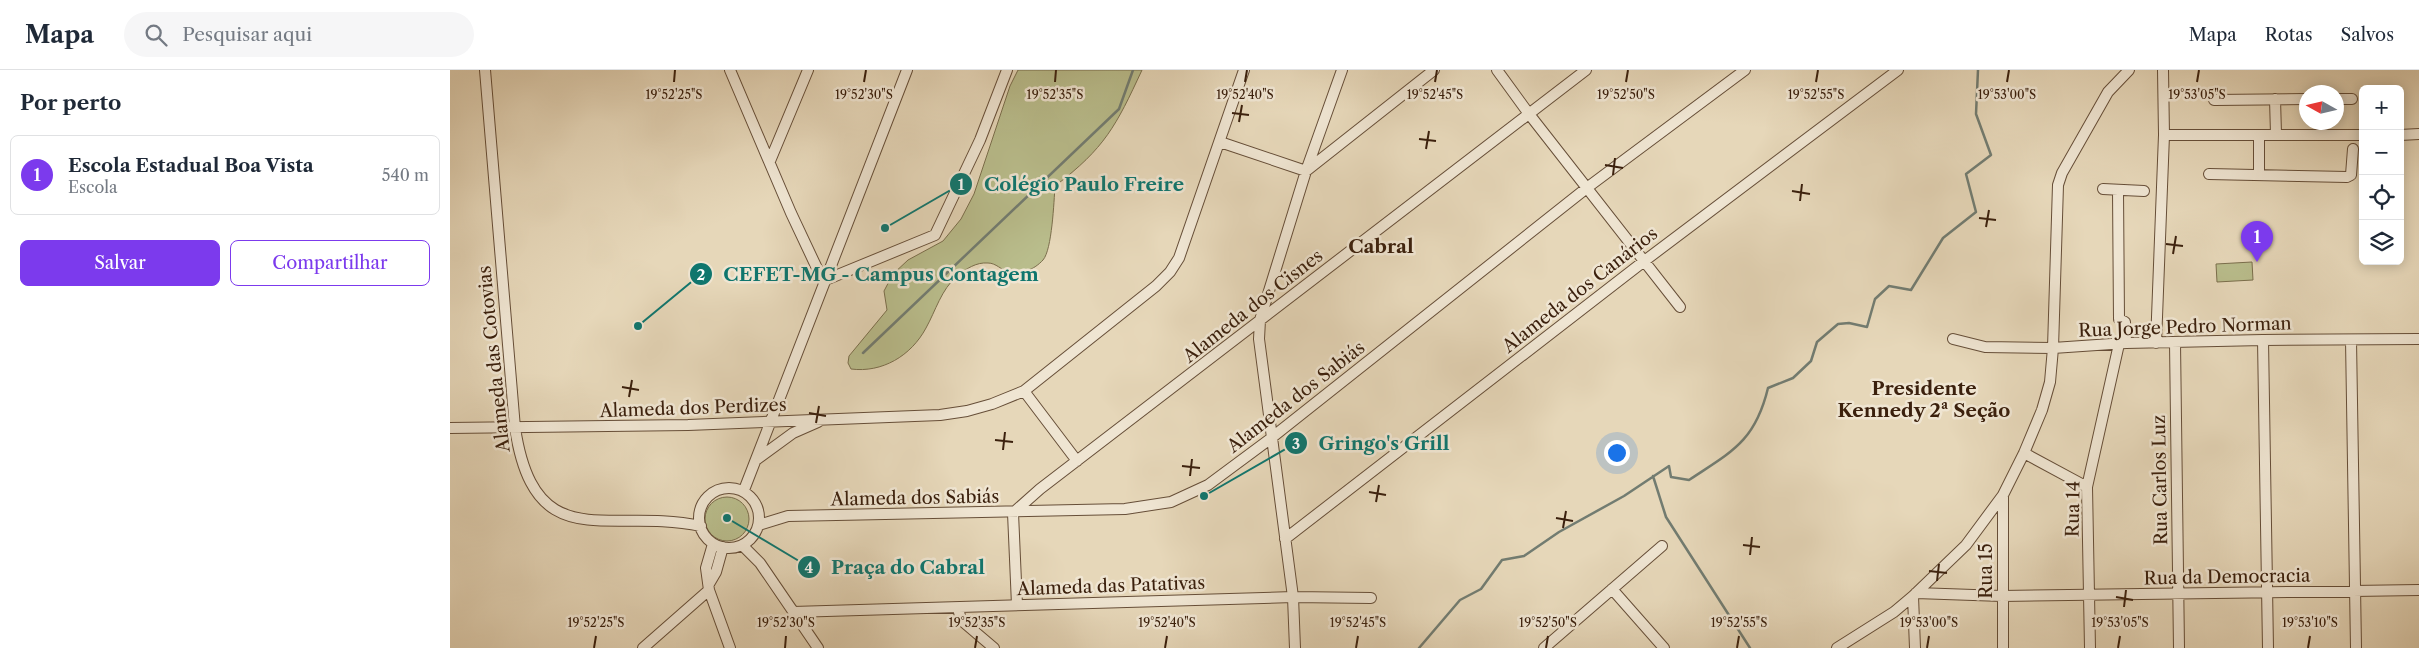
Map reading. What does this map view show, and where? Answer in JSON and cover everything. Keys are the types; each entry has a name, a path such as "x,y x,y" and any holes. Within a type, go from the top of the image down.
{"street":[{"name":"Alameda das Cotovias","path":"485,70 515,428 520,457 527,478 550,508 576,520 676,520 701,526"},
{"path":"730,70 823,281"},
{"path":"770,161 808,70"},
{"path":"744,490 823,281 907,70"},
{"path":"823,281 935,235 980,140 1007,70"},
{"name":"Alameda dos Perdizes","path":"450,428 769,422 940,415 992,404 1024,391 1156,286 1170,272 1179,258 1244,70"},
{"path":"1295,648 1293,597 1270,439 1259,338 1260,320 1306,171 1342,70"},
{"path":"1306,171 1434,70"},
{"path":"1497,70 1529,114 1588,187 1643,262 1680,307"},
{"name":"Alameda dos Cisnes","path":"1013,513 1040,489 1586,70"},
{"name":"Alameda dos Sabiás","path":"758,512 780,517 1126,509 1171,502 1208,486 1588,187 1745,70"},
{"name":"Alameda dos Canários","path":"1285,539 1643,262 1898,70"},
{"path":"1837,648 1894,612 1915,595 1966,545 2003,495 2024,453 2042,410 2050,382 2053,348 2058,185 2067,164 2108,92 2129,70"},
{"path":"2156,343 2164,135 2163,70"},
{"path":"2344,98 2352,98"},
{"path":"2275,99 2276,134"},
{"path":"2214,100 2299,99"},
{"path":"2404,135 2419,134"},
{"path":"2164,135 2359,135"},
{"path":"2259,135 2260,175"},
{"path":"1220,142 1306,171"},
{"path":"2209,174 2347,177 2351,175 2353,149"},
{"path":"2103,189 2144,191"},
{"path":"2118,191 2119,319 2125,322 2122,344"},
{"name":"Rua Jorge Pedro Norman","path":"1953,339 1985,347 2053,348 2262,340 2419,339"},
{"path":"2262,340 2268,648"},
{"path":"2351,340 2356,648"},
{"name":"Rua Carlos Luz","path":"2175,343 2179,648"},
{"name":"Rua 14","path":"2090,648 2087,487 2122,344"},
{"path":"1024,391 1077,461"},
{"path":"755,461 793,433 822,420"},
{"path":"2024,453 2087,487"},
{"path":"730,487 744,490 753,499 758,512 759,525 746,542 734,548 718,545 703,533 700,513 706,498 713,492 730,487"},
{"name":"Rua 15","path":"2003,495 2003,648"},
{"name":"Alameda das Cotovias","path":"676,520 700,513"},
{"path":"1013,513 1017,605"},
{"name":"Alameda dos Sabiás","path":"759,525 780,517"},
{"path":"746,542 818,648"},
{"path":"718,545 706,568 709,587 730,648"},
{"path":"1544,648 1662,546"},
{"path":"643,648 709,587"},
{"path":"1612,589 1664,648"},
{"name":"Rua da Democracia","path":"1915,595 2178,595 2419,590"},
{"path":"1915,595 1915,648"},
{"name":"Alameda das Patativas","path":"793,612 1293,597 1371,598"},
{"path":"958,608 961,620 982,644 994,648"}],"green space":[{"path":"1018,70 1142,70 1108,135 1086,160 1055,186 1049,246 1043,260 1032,269 1018,273 1006,271 994,264 975,265 951,282 939,300 920,338 904,354 884,365 874,368 863,370 851,369 848,363 849,356 887,310 884,291 893,274 908,260 943,241 961,219 974,194 1010,86"},
{"path":"2252,262 2253,280 2217,282 2216,264"},
{"path":"727,497 739,501 745,507 749,519 745,531 739,537 727,541 715,537 709,531 705,519 709,507 715,501"}],"waterway":[{"path":"863,353 1119,109 1133,70"},
{"path":"1419,648 1460,600 1481,589 1502,560 1524,556 1559,532 1624,496 1669,466 1671,477 1689,480 1729,453 1739,444 1756,421 1768,388 1793,378 1811,361 1817,342 1838,324 1849,323 1867,327 1875,299 1889,286 1911,290 1943,238 1976,212 1966,174 1991,155 1976,114 1978,70"},
{"path":"1653,476 1666,517 1750,648"}],"place":[{"name":"Colégio Paulo Freire","path":"885,228"},
{"name":"Escola Estadual Boa Vista","path":"2257,262"},
{"name":"CEFET-MG - Campus Contagem","path":"638,326"},
{"name":"Gringo's Grill","path":"1204,496"},
{"name":"Praça do Cabral","path":"727,518"}],"district":[{"name":"Cabral","path":"1381,246"},
{"name":"Presidente Kennedy 2ª Seção","path":"1924,399"}]}
